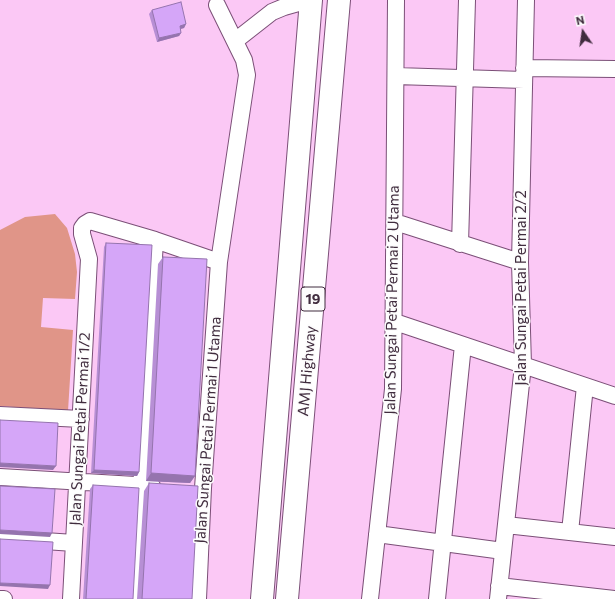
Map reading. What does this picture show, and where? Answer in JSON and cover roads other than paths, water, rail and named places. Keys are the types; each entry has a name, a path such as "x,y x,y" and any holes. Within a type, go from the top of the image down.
{"highway":[{"name":"AMJ Highway","path":"262,599 310,0"},
{"name":"AMJ Highway","path":"287,599 339,0"}],"street":[{"path":"235,41 272,12 310,0"},
{"name":"Jalan Sungai Petai Permai 2 Utama","path":"370,599 394,389 396,0"},
{"path":"460,244 468,0"},
{"name":"Jalan Sungai Petai Permai 2/2","path":"499,593 523,365 520,262 526,0"},
{"name":"Jalan Sungai Petai Permai 1 Utama","path":"198,599 195,488 220,262 247,75 244,60 217,5"},
{"path":"396,76 465,78 615,69"},
{"name":"Jalan Sungai Petai Permai 1/2","path":"71,599 89,259 82,234 82,228 90,221 155,240"},
{"path":"395,222 520,262"},
{"path":"134,599 155,240 220,262"},
{"path":"394,322 615,396"},
{"path":"437,599 463,345"},
{"path":"570,532 585,386"},
{"path":"0,415 81,419"},
{"path":"0,477 164,486"},
{"path":"506,525 615,537"},
{"path":"377,534 503,550"},
{"path":"0,538 74,543"},
{"path":"499,593 615,599"}]}
